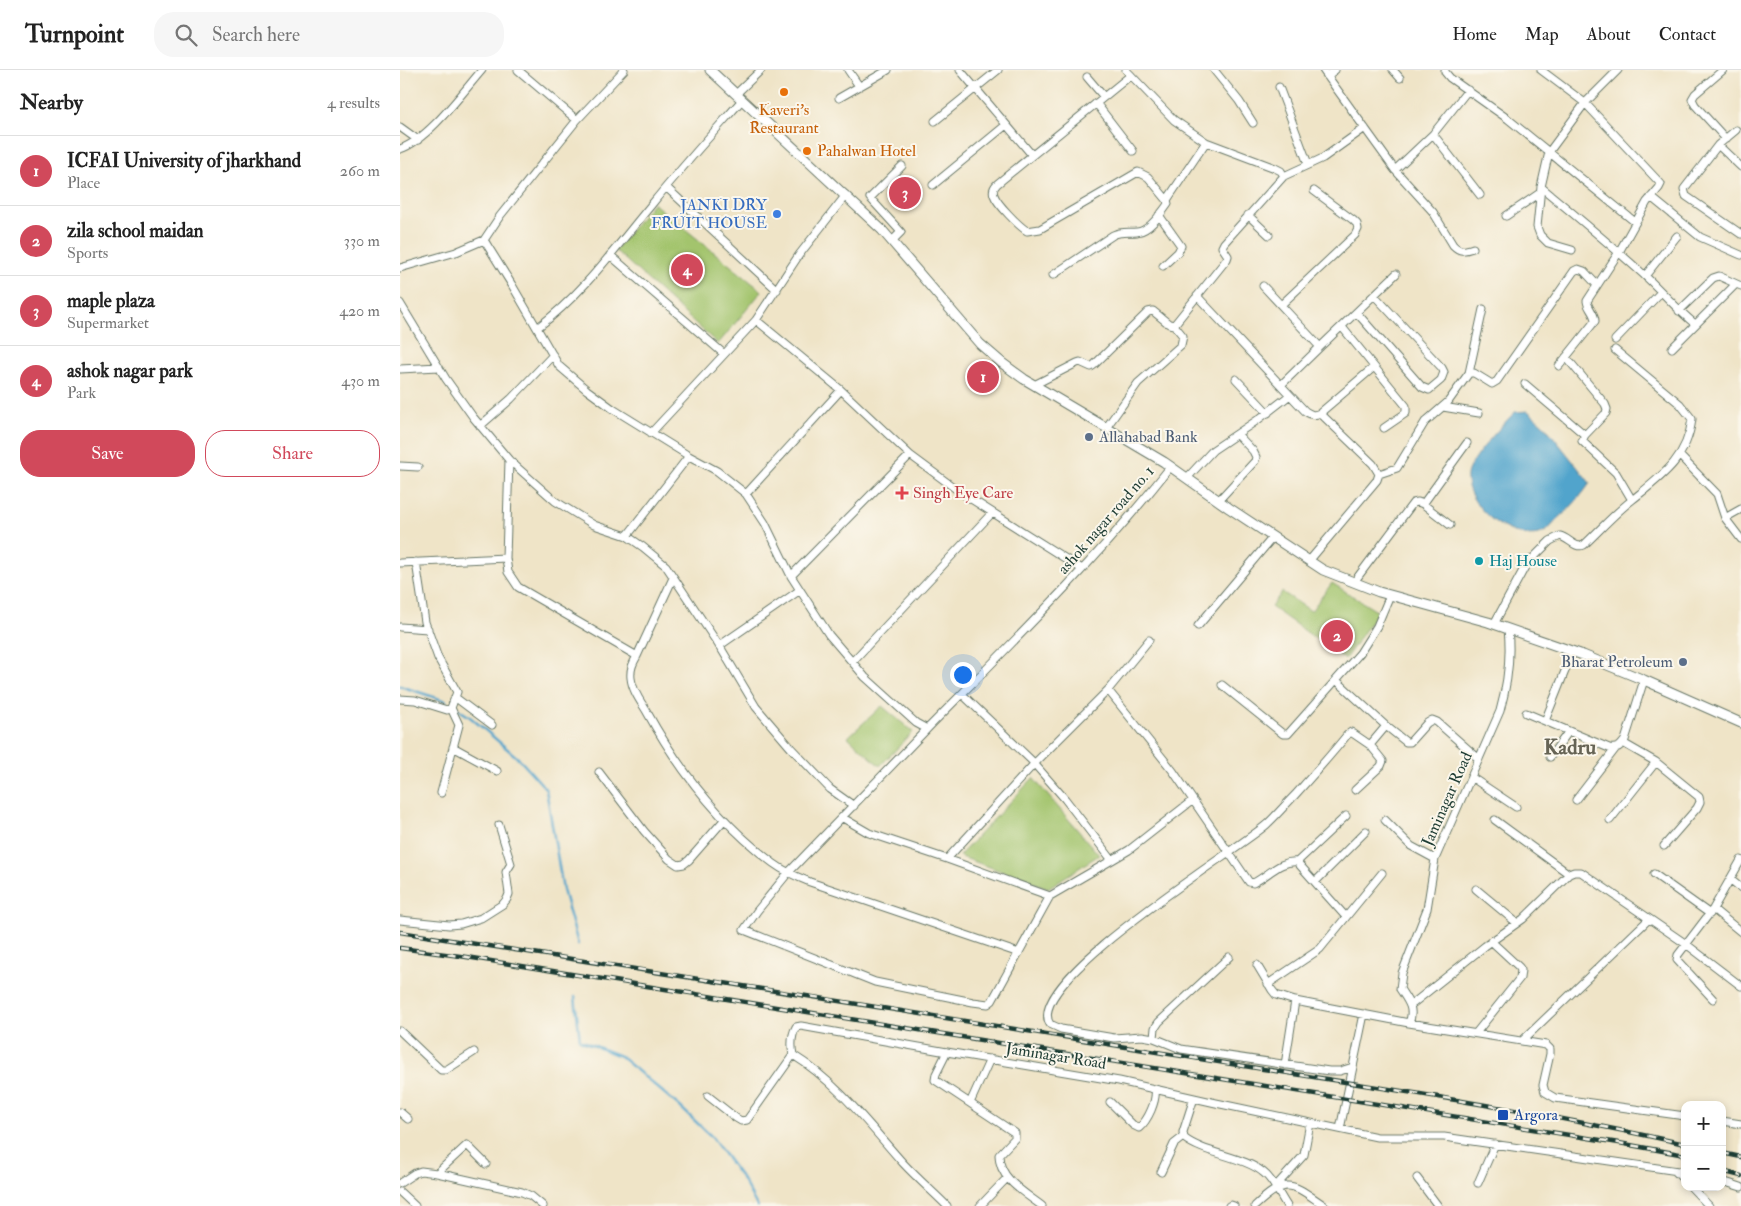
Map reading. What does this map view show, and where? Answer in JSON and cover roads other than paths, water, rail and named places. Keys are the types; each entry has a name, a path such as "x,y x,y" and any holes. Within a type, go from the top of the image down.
{"street":[{"path":"400,149 410,146 426,134 482,70"},
{"path":"518,70 577,120"},
{"path":"400,268 447,255 484,240 500,216 577,120 624,70"},
{"path":"537,328 571,299 610,255 761,70"},
{"path":"848,70 859,86"},
{"path":"839,98 888,70"},
{"path":"960,70 1032,155"},
{"path":"936,121 998,70"},
{"path":"1214,70 1239,101 1252,123"},
{"path":"1335,70 1325,73 1395,170 1433,212 1458,250 1463,252 1473,248"},
{"path":"1393,70 1400,78"},
{"path":"1445,70 1450,78 1508,119 1635,222"},
{"path":"1541,70 1585,103 1661,184 1587,300 1595,321 1559,366"},
{"path":"1572,250 1548,244 1540,235 1537,227 1540,190 1549,152 1585,103 1618,70"},
{"path":"1719,71 1692,99 1695,105 1726,138"},
{"path":"715,72 739,97 846,195 892,241 980,344 1024,380 1171,466 1323,570 1390,595 1494,624 1573,651 1644,680 1741,724"},
{"path":"1167,200 1148,177 1138,172 1040,229 1027,231 1021,227 993,193 997,184 1104,97 1128,73 1174,120 1206,142 1275,168 1281,171 1284,176"},
{"path":"1087,77 1104,97"},
{"path":"1279,87 1308,164"},
{"path":"1395,170 1432,134 1468,90"},
{"path":"1096,103 1133,151"},
{"path":"934,185 1006,125"},
{"path":"400,126 418,140"},
{"path":"1174,325 1227,259 1228,256 1222,247 1224,243 1284,176 1323,158 1365,128"},
{"path":"1736,130 1718,145 1686,186 1684,194 1741,234"},
{"path":"1432,134 1480,195"},
{"path":"1053,275 1121,231 1137,232 1143,230 1168,204 1167,200 1206,142"},
{"path":"1718,145 1741,167"},
{"path":"892,241 901,232 870,198 902,166"},
{"path":"666,187 777,290"},
{"path":"1506,216 1540,190"},
{"path":"1540,190 1619,252 1679,311 1695,324"},
{"path":"1281,305 1355,235 1358,229 1357,224 1353,220 1314,191"},
{"path":"651,433 756,320 799,255 846,195"},
{"path":"1652,197 1700,237 1740,252"},
{"path":"1159,215 1181,246 1178,252 1162,266"},
{"path":"1248,215 1269,235"},
{"path":"1645,276 1677,236"},
{"path":"484,240 559,366 587,390 651,433 717,471 746,494 765,523 791,576 829,635 865,677 908,716 927,729"},
{"path":"610,255 724,354"},
{"path":"1469,373 1474,373 1492,384 1497,381 1574,271 1578,269 1584,271 1597,285"},
{"path":"1281,385 1396,274"},
{"path":"1672,348 1738,285 1719,276 1713,278 1679,311"},
{"path":"1263,286 1320,347"},
{"path":"1615,340 1661,292"},
{"path":"1356,313 1422,387 1429,390 1440,380 1444,372 1442,368 1374,295"},
{"path":"1198,296 1310,415 1315,416 1320,413 1374,367"},
{"path":"400,303 439,367 480,426 509,460 554,501 594,525 628,536 666,566 719,646 756,707 791,748 830,788 854,806"},
{"path":"1379,474 1397,468 1424,422 1443,407 1469,373 1483,309"},
{"path":"1034,385 1080,362 1091,367 1148,312 1153,312 1169,324 1174,325 1183,336 1181,345 1138,384 1106,428"},
{"path":"756,320 841,390 910,454 960,492 1082,569"},
{"path":"1342,327 1406,406 1406,413 1384,428"},
{"path":"1494,624 1526,565 1550,540 1560,536 1576,546 1584,545 1632,500 1649,488 1669,469 1690,435 1692,418 1680,404 1616,350"},
{"path":"480,426 511,399 553,355"},
{"path":"1566,357 1605,404 1607,409 1606,414 1585,435 1582,441 1616,473 1632,500"},
{"path":"400,369 439,367"},
{"path":"1236,379 1268,413"},
{"path":"1525,384 1585,435"},
{"path":"746,494 841,390"},
{"path":"1187,478 1214,450 1268,413 1290,395"},
{"path":"1443,407 1479,413"},
{"path":"1309,560 1377,480 1379,474 1373,464 1320,413"},
{"path":"1219,500 1255,461 1254,451 1237,434"},
{"path":"1423,504 1467,442"},
{"path":"791,576 910,454"},
{"path":"1679,455 1717,494 1725,518 1741,539"},
{"path":"628,536 688,456"},
{"path":"509,460 506,558 508,572 518,587 637,656"},
{"path":"400,466 418,467"},
{"name":"ashok nagar road no. 1","path":"1019,953 992,1001 988,1004 875,982 744,930 757,911 788,874 1062,592 1128,519 1171,466"},
{"path":"1354,582 1410,506 1418,502 1423,504 1450,525"},
{"path":"1725,518 1741,509"},
{"path":"852,662 992,513"},
{"path":"1198,626 1273,537"},
{"path":"400,563 506,558"},
{"path":"400,699 415,700 447,710 451,708 456,698 456,690 441,664 428,629 416,562"},
{"path":"674,578 631,668 632,685 684,772 724,820 756,850 788,874 1019,953 1050,896 1129,850 1193,800"},
{"path":"719,646 800,590"},
{"path":"1222,685 1283,734 1288,734 1369,640 1378,626 1390,595"},
{"path":"400,627 428,629"},
{"name":"Jaminagar Road","path":"1411,1005 1400,989 1402,973 1427,909 1435,859 1495,727 1504,697 1509,649 1508,629"},
{"path":"947,859 1034,764 1108,690 1149,640"},
{"path":"1544,721 1573,651"},
{"path":"1336,680 1406,742 1410,742 1432,720 1437,722 1479,759"},
{"path":"1576,800 1616,748 1623,743 1644,680"},
{"path":"1108,690 1173,771 1249,882 1253,883 1284,863 1298,862 1346,917"},
{"path":"962,694 1034,764 1066,799 1112,860"},
{"path":"456,698 492,725"},
{"path":"441,793 459,725 451,708"},
{"path":"1526,713 1609,748 1616,748"},
{"path":"1370,745 1386,726"},
{"path":"1550,756 1569,731"},
{"path":"1352,1066 1329,1071 1181,1049 1163,1040 1142,1036 1114,1038 1061,1029 1054,1027 1048,1022 1047,1017 1048,1010 1063,984 1106,942 1265,826 1351,732 1370,745 1383,761 1381,766 1355,790"},
{"path":"1623,743 1656,762 1699,797 1700,802 1697,808 1664,846"},
{"path":"453,747 497,771"},
{"path":"1610,820 1656,762"},
{"path":"599,772 644,831 669,859 678,866 689,860 724,820"},
{"path":"1471,777 1516,807"},
{"path":"1298,862 1346,816"},
{"path":"843,818 869,833 1050,896"},
{"path":"1385,820 1411,846 1435,859"},
{"path":"1495,820 1569,874"},
{"path":"400,920 434,924 461,924 481,918 503,904 509,894 506,872 511,864 499,826"},
{"path":"1315,882 1366,831"},
{"path":"1713,999 1677,960 1678,955 1711,912 1741,860"},
{"path":"1409,1023 1412,1016 1411,1005 1491,941 1517,923 1569,874 1574,872 1580,872 1686,944 1741,986"},
{"path":"1268,984 1320,949 1382,873"},
{"path":"1654,874 1741,932"},
{"path":"1731,880 1741,888"},
{"path":"1476,889 1517,923"},
{"path":"1523,1040 1649,919"},
{"path":"1476,1033 1520,978 1521,974 1519,967 1491,941"},
{"path":"1154,1038 1155,1028 1159,1022 1229,956"},
{"path":"1257,965 1276,995 1295,1001 1409,1023 1546,1045 1550,1049 1544,1085 1545,1092 1555,1098 1681,1115"},
{"path":"1285,1065 1295,1001"},
{"path":"1340,1129 1352,1066 1366,1015"},
{"name":"Jaminagar Road","path":"793,1055 791,1040 793,1032 798,1026 1076,1072 1310,1123 1390,1138 1444,1137 1681,1172"},
{"path":"400,1031 442,1070 446,1070 474,1052"},
{"path":"947,1052 935,1080 1015,1133 1015,1138 999,1155 1000,1166 1007,1178 1042,1206"},
{"path":"708,1096 736,1118 741,1121 746,1120 793,1055 829,1082 884,1139 904,1164 948,1206"},
{"path":"970,1103 990,1059"},
{"path":"1110,1102 1133,1125 1139,1128 1143,1124 1156,1098 1155,1089"},
{"path":"1161,1172 1174,1144 1183,1137 1194,1098"},
{"path":"400,1112 408,1119"},
{"path":"1726,1122 1741,1124"},
{"path":"1255,1206 1276,1188 1304,1155 1310,1123"},
{"path":"1183,1137 1190,1143 1260,1170 1276,1188 1286,1206"},
{"path":"1478,1183 1494,1144"},
{"path":"437,1173 467,1145 486,1164"},
{"path":"400,1183 414,1173 421,1171 437,1173 522,1192 531,1196 543,1206"},
{"path":"1674,1171 1681,1177"},
{"path":"980,1206 1007,1178"},
{"path":"1418,1178 1438,1206"},
{"path":"1726,1182 1741,1187"},
{"path":"1276,1188 1286,1185 1294,1186 1325,1206"},
{"path":"1695,1191 1709,1206"},
{"path":"400,1192 414,1206"},
{"path":"1229,1206 1234,1206"}],"water":[{"path":"1528,411 1544,425 1590,483 1575,503 1549,529 1534,535 1521,534 1507,529 1483,511 1474,500 1468,487 1467,475 1480,452 1510,417 1515,412"}],"waterway":[{"path":"400,686 446,701"},
{"path":"458,709 519,759 546,789 563,890 578,944"},
{"path":"575,997 580,1040 620,1056 678,1105 711,1136 743,1180 757,1206"}],"railway":[{"path":"400,932 1428,1095 1621,1130 1681,1143"},
{"path":"400,948 460,956 1681,1154"},
{"path":"1726,1154 1741,1157"},
{"path":"1726,1172 1741,1176"}],"place":[{"name":"Kaveri's Restaurant","path":"784,92"},
{"name":"Pahalwan Hotel","path":"807,151"},
{"name":"maple plaza","path":"905,193"},
{"name":"JANKI DRY FRUIT HOUSE","path":"777,214"},
{"name":"ashok nagar park","path":"687,270"},
{"name":"ICFAI University of jharkhand","path":"983,377"},
{"name":"Allahabad Bank","path":"1089,437"},
{"name":"Singh Eye Care","path":"902,493"},
{"name":"Haj House","path":"1479,561"},
{"name":"zila school maidan","path":"1337,636"},
{"name":"Bharat Petroleum","path":"1683,662"},
{"name":"Argora","path":"1503,1115"}],"district":[{"name":"Kadru","path":"1570,747"}]}
